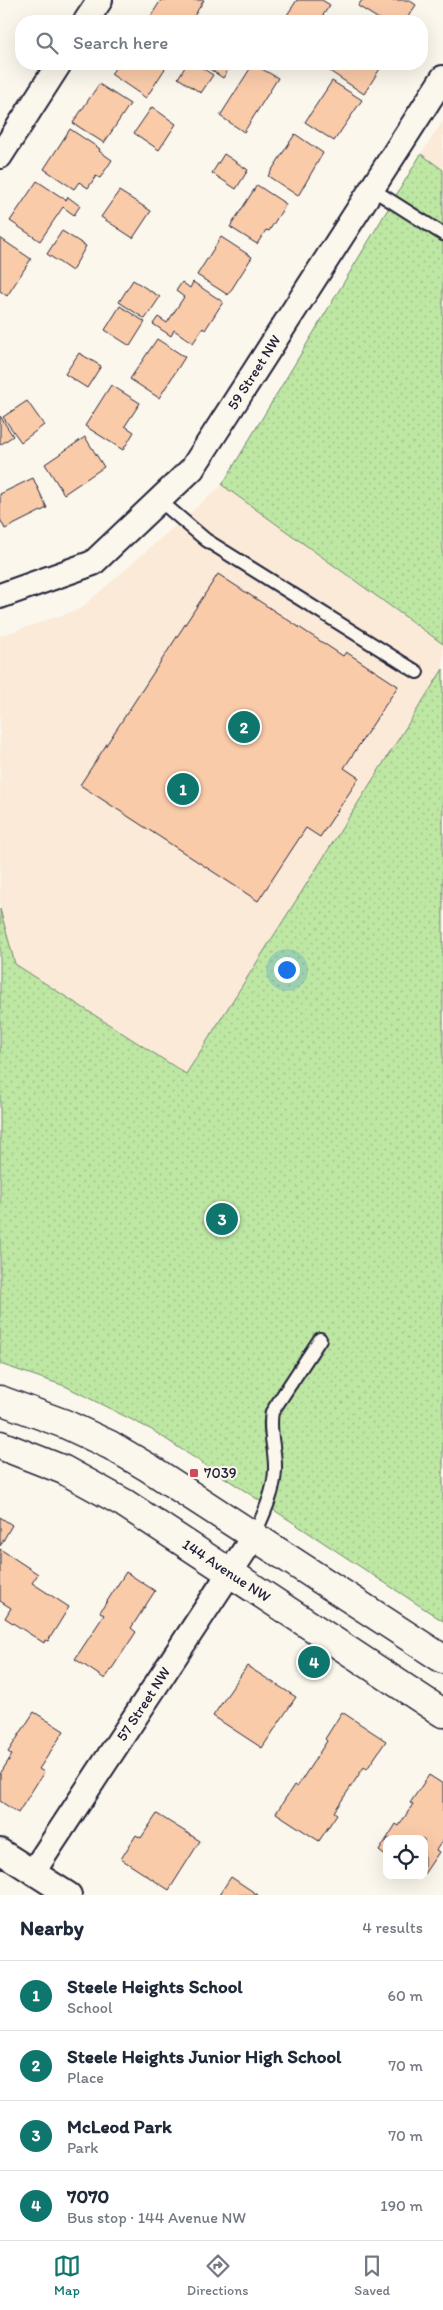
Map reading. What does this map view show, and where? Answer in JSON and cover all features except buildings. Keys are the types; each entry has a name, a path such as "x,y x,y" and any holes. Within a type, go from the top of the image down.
{"street":[{"path":"90,15 100,0"},
{"path":"0,156 55,70"},
{"name":"59 Street NW","path":"0,596 93,562 192,469 443,78"},
{"path":"0,1400 64,1424 110,1445 149,1468 443,1659"},
{"name":"144 Avenue NW","path":"0,1445 38,1459 85,1481 124,1503 443,1713"},
{"name":"57 Street NW","path":"34,1872 254,1536"},
{"path":"0,1851 68,1895"}],"lane":[{"path":"372,189 443,234"},
{"path":"160,500 206,540 417,672"},
{"path":"254,1536 273,1486 275,1470 270,1422 272,1412 320,1339"}],"shaded area":[{"path":"443,121 443,170 421,154"},
{"path":"222,485 443,644 443,669 186,1074 15,964 0,909 0,636 80,609"}],"green space":[{"path":"421,154 443,170 443,644 222,485"},
{"path":"443,669 443,1621 152,1430 65,1386 0,1364 0,909 15,964 186,1074"}],"place":[{"name":"Steele Heights Junior High School","path":"244,727"},
{"name":"Steele Heights School","path":"183,789"},
{"name":"McLeod Park","path":"222,1219"},
{"name":"7039","path":"194,1473"},
{"name":"7070","path":"314,1662"}]}
